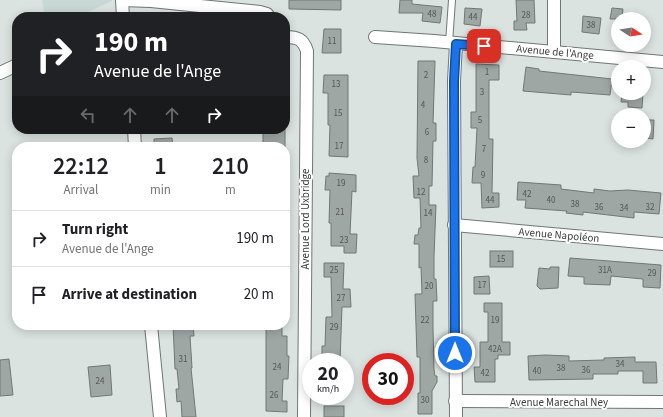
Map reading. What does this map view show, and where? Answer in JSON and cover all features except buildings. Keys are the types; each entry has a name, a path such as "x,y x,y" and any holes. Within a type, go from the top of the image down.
{"street":[{"path":"123,12 122,0 151,1 260,12"},
{"path":"554,0 554,52"},
{"name":"Avenue Lord Uxbridge","path":"290,37 300,40 305,44 307,51 304,417"},
{"name":"Avenue de l'Ange","path":"375,37 663,62"},
{"path":"452,43 454,81 456,417"},
{"path":"0,73 12,67"},
{"name":"Avenue Napoléon","path":"454,226 663,244"},
{"path":"152,330 160,417"},
{"name":"Avenue Marechal Ney","path":"455,401 663,402"}],"lane":[{"path":"452,0 452,43"}],"shaded area":[{"path":"42,0 112,0 88,12 44,12"}],"route":[{"path":"455,353 454,81 456,44 484,46"}]}
